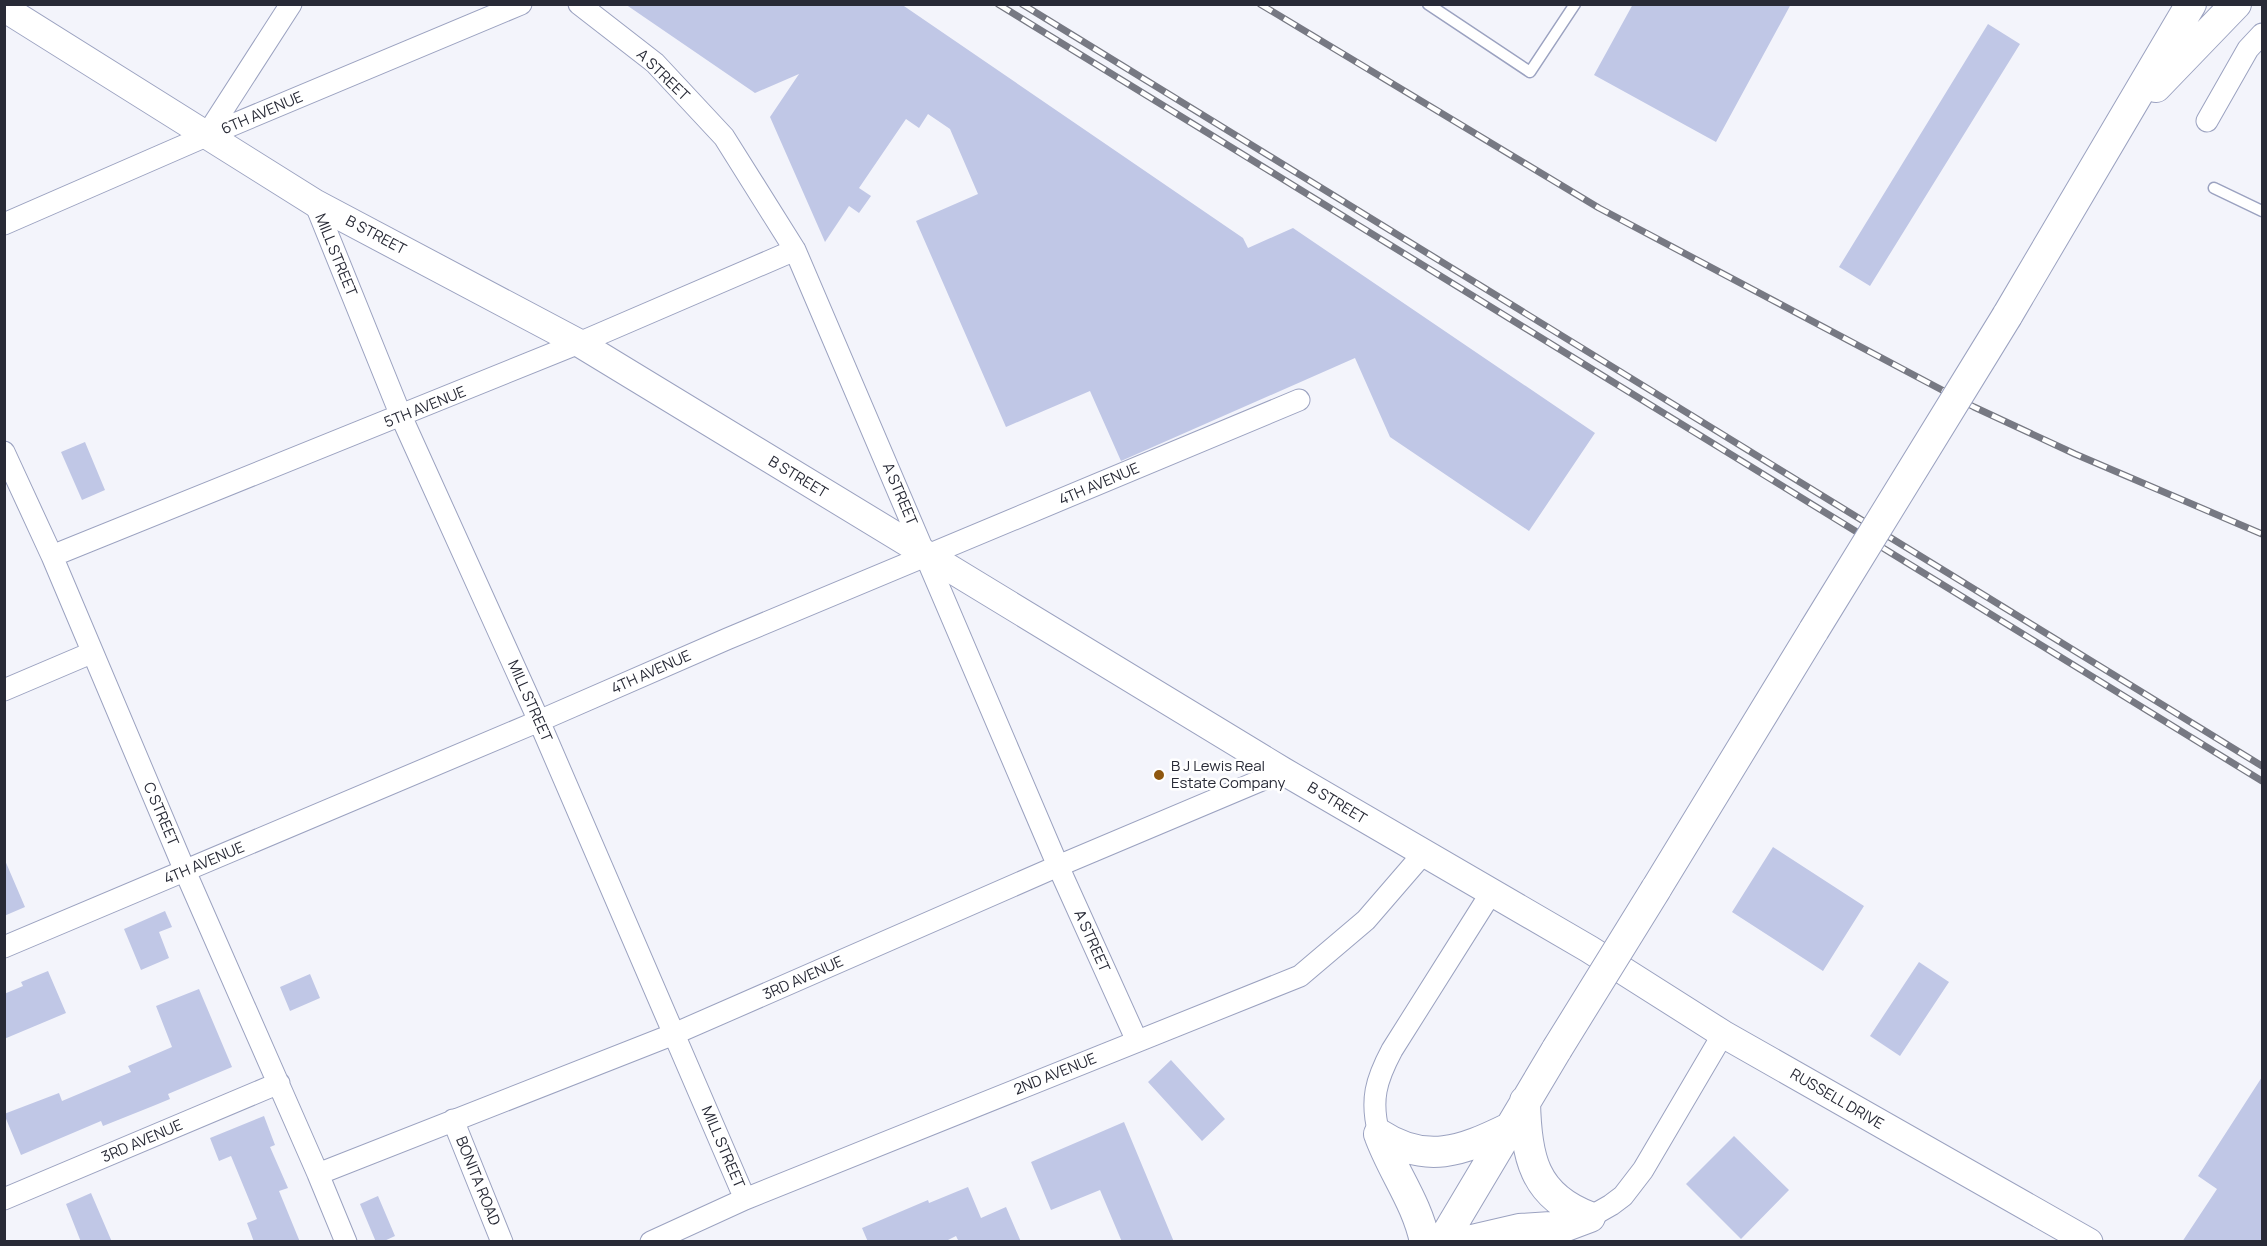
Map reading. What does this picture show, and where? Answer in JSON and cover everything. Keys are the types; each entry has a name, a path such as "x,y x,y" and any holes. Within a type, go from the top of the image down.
{"main road":[{"path":"1442,1242 1525,1101 2007,316 2124,120 2175,18 2192,4"},
{"path":"2124,120 2236,4"},
{"path":"1525,1101 1528,1148 1533,1166 1544,1186 1555,1199 1570,1210 1590,1217"},
{"path":"1379,1134 1404,1148 1423,1152 1467,1146 1509,1128"},
{"path":"1379,1134 1387,1156 1417,1212 1425,1242"},
{"path":"1463,1242 1519,1229 1566,1226 1590,1217"}],"street":[{"path":"206,136 291,4"},
{"name":"6TH AVENUE","path":"4,224 206,136 521,4"},
{"name":"A STREET","path":"579,4 655,63 724,137 795,250 1058,866 1137,1041"},
{"name":"B STREET","path":"4,9 315,203 579,343 1283,771 1589,950"},
{"path":"2207,121 2248,49 2262,34"},
{"name":"MILL STREET","path":"315,203 401,416 539,721 746,1199"},
{"name":"5TH AVENUE","path":"52,556 579,343 795,250"},
{"name":"4TH AVENUE","path":"4,947 738,635 1299,400"},
{"name":"C STREET","path":"4,452 52,556 91,653 346,1242"},
{"path":"4,690 91,653"},
{"name":"3RD AVENUE","path":"318,1174 674,1034 1058,866 1283,771"},
{"name":"2ND AVENUE","path":"651,1242 746,1199 1300,976 1366,920 1423,854"},
{"path":"1379,1134 1374,1116 1374,1094 1381,1072 1392,1050 1491,893"},
{"name":"RUSSELL DRIVE","path":"1589,950 1723,1034 2089,1242"},
{"path":"1590,1217 1611,1206 1623,1196 1643,1170 1723,1034"},
{"name":"3RD AVENUE","path":"4,1199 279,1083"},
{"name":"BONITA ROAD","path":"453,1120 502,1242"}],"lane":[{"path":"1428,4 1530,72 1575,4"},
{"path":"2214,188 2262,211"}],"building":[{"path":"625,4 901,4 1243,238 1248,248 1293,228 1595,433 1529,531 1390,437 1355,358 1121,461 1090,391 1006,427 916,221 978,194 950,129 928,114 919,128 906,119 859,188 871,196 859,213 849,206 825,242 770,117 799,74 755,93"},
{"path":"1633,4 1791,4 1716,142 1594,75"},
{"path":"1988,24 2020,44 1870,286 1839,267"},
{"path":"85,442 105,490 82,500 61,452"},
{"path":"1773,847 1864,906 1823,971 1732,912"},
{"path":"4,858 25,907 4,916"},
{"path":"165,911 172,927 159,932 169,958 141,970 124,929"},
{"path":"1919,962 1949,982 1900,1056 1870,1036"},
{"path":"48,971 66,1013 4,1039 4,994 23,986 21,982"},
{"path":"310,974 320,998 290,1011 280,987"},
{"path":"199,989 232,1067 168,1094 170,1099 103,1126 101,1121 21,1155 4,1114 59,1093 62,1101 131,1072 128,1066 172,1047 156,1006"},
{"path":"1171,1060 1225,1119 1202,1141 1148,1082"},
{"path":"2262,1077 2262,1242 2182,1242 2217,1189 2198,1176"},
{"path":"264,1116 275,1145 270,1147 288,1188 279,1191 300,1242 254,1242 247,1223 257,1219 231,1156 219,1161 210,1138"},
{"path":"1124,1122 1174,1242 1122,1242 1100,1190 1051,1210 1031,1162"},
{"path":"1734,1136 1789,1190 1741,1239 1686,1184"},
{"path":"968,1187 981,1218 1006,1207 1021,1242 959,1242 956,1236 944,1242 868,1242 862,1228 928,1200 929,1203"},
{"path":"91,1193 112,1242 81,1242 66,1204"},
{"path":"378,1196 395,1236 382,1242 376,1242 360,1204"}],"railway":[{"path":"998,4 2262,781"},
{"path":"1022,4 2262,766"},
{"path":"1260,4 1599,208 1974,407 2075,454 2262,534"}],"place":[{"name":"B J Lewis Real Estate Company","path":"1159,775"}]}
